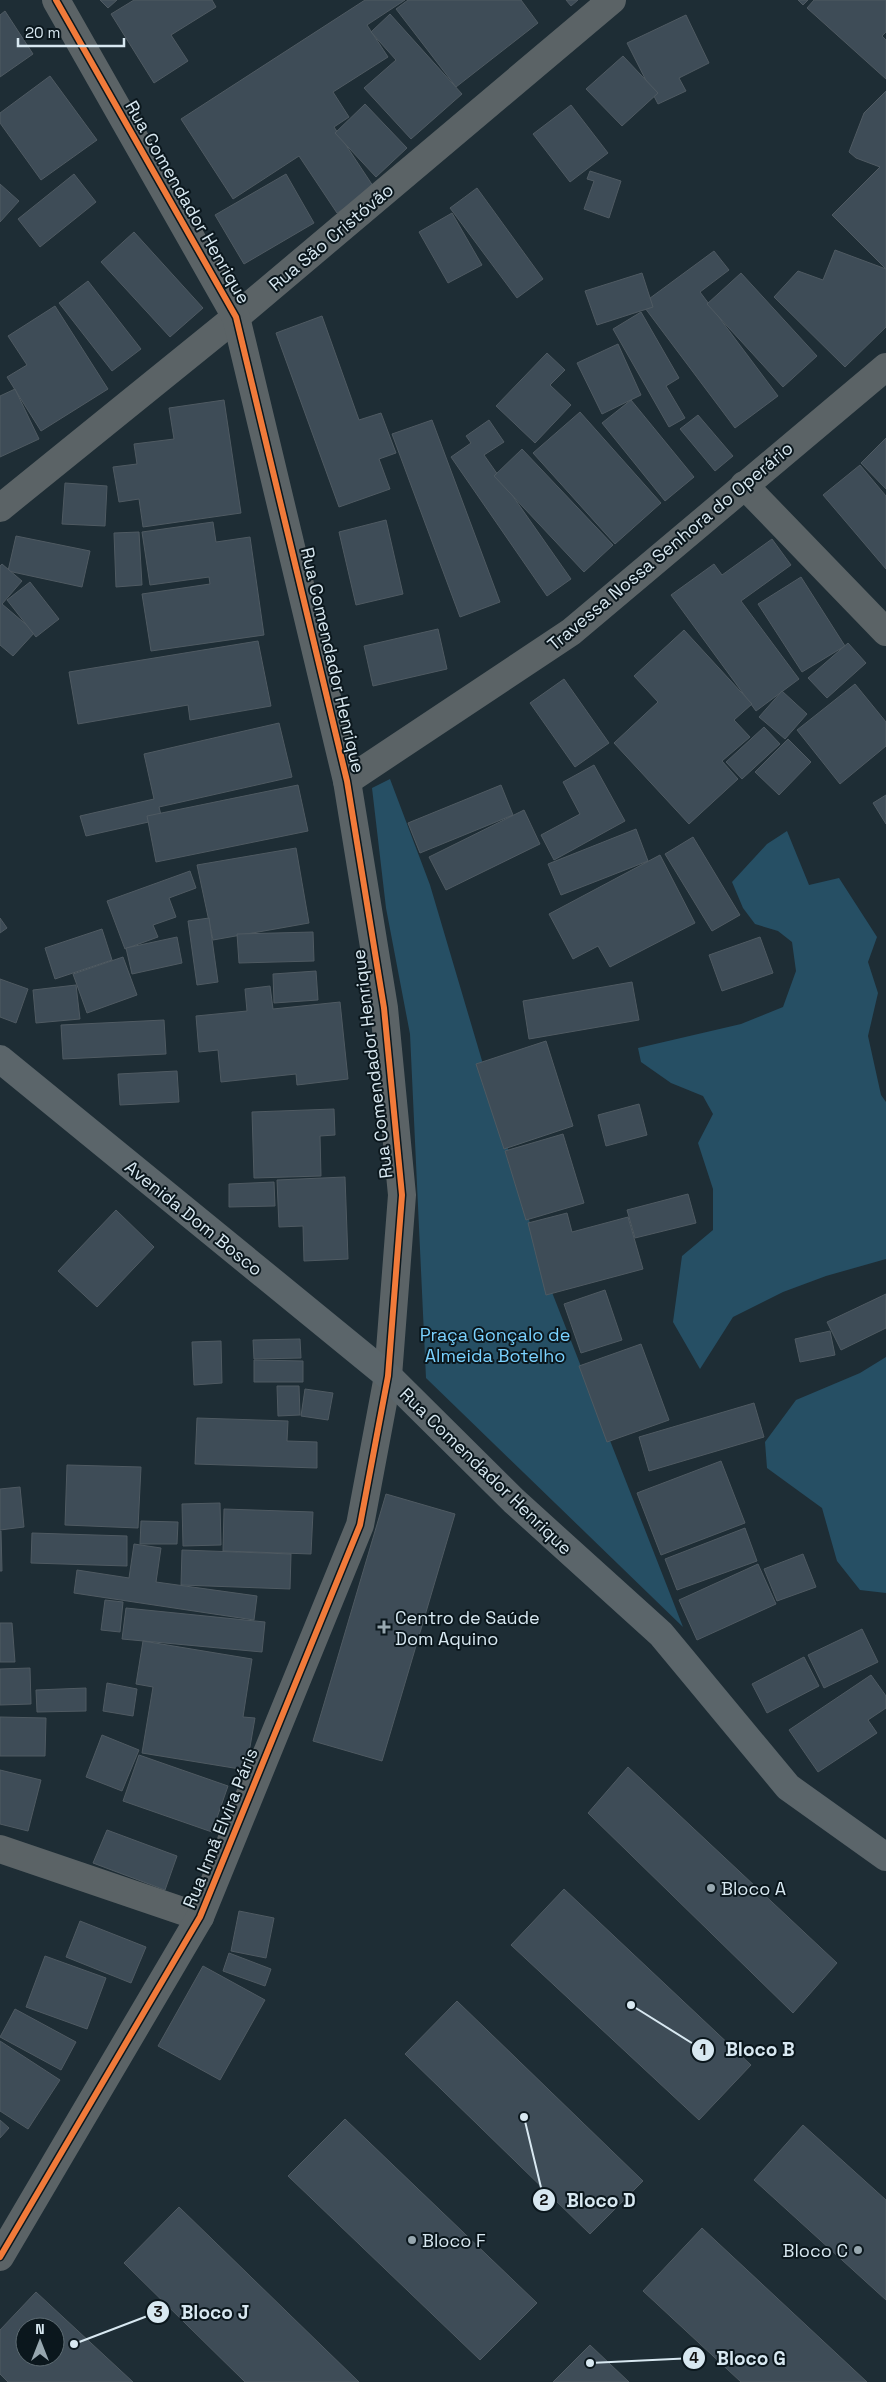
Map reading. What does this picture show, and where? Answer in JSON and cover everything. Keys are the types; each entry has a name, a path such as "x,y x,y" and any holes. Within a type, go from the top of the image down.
{"street":[{"name":"Rua Comendador Henrique","path":"56,0 236,317 347,781 384,1008 402,1194 388,1376 514,1501 661,1634 788,1787 886,1857"},
{"name":"Rua São Cristóvão","path":"0,508 236,317 612,0"},
{"name":"Travessa Nossa Senhora do Operário","path":"347,781 571,632 886,367"},
{"path":"744,485 886,632"},
{"name":"Avenida Dom Bosco","path":"0,1059 388,1376"},
{"name":"Rua Irmã Elvira Páris","path":"0,2257 200,1917 360,1525 388,1376"},
{"path":"0,1849 200,1917"}],"green space":[{"name":"Praça Gonçalo de Almeida Botelho","path":"390,779 430,885 546,1277 683,1627 426,1378 410,1034 386,908 372,788"},
{"path":"787,831 809,885 839,878 877,937 868,962 878,993 868,1036 881,1095 886,1102 886,1259 826,1276 783,1292 733,1317 700,1369 673,1322 682,1256 713,1230 713,1189 698,1143 713,1114 703,1096 671,1083 641,1062 638,1048 741,1024 783,1007 796,971 792,942 778,931 755,924 743,908 732,882 767,844"},
{"path":"886,1357 886,1593 860,1590 837,1561 822,1508 767,1468 765,1442 796,1400 860,1373"}],"building":[{"path":"100,0 117,0 108,8"},
{"path":"134,0 212,0 216,7 171,35 188,61 154,83 111,14"},
{"path":"365,0 405,0 367,25 388,57 333,92 349,117 334,127 375,189 337,213 299,156 233,199 181,119"},
{"path":"408,0 521,0 538,23 456,87 396,9"},
{"path":"566,0 578,0 571,6"},
{"path":"798,0 808,0 803,5"},
{"path":"814,0 886,0 886,32 882,36 886,40 886,79 807,8"},
{"path":"5,11 33,54 0,77 0,15"},
{"path":"390,14 462,94 411,139 364,88 396,60 371,32"},
{"path":"686,15 709,63 679,78 686,91 658,104 627,43"},
{"path":"623,56 658,93 622,126 586,89"},
{"path":"50,76 97,140 41,180 0,123 0,113"},
{"path":"886,91 886,269 832,215 880,167 856,158 849,152 864,113"},
{"path":"365,104 407,148 376,177 335,133"},
{"path":"571,105 608,153 570,182 533,134"},
{"path":"590,171 621,181 609,218 584,209 594,181 587,179"},
{"path":"74,174 96,202 40,247 18,219"},
{"path":"286,174 314,223 244,264 215,215"},
{"path":"0,184 19,201 0,222"},
{"path":"477,188 543,279 517,298 450,208"},
{"path":"452,213 482,265 448,283 419,232"},
{"path":"134,232 203,308 170,337 101,262"},
{"path":"835,250 886,269 886,327 845,367 774,297 798,271 823,280"},
{"path":"714,251 729,270 700,292 778,396 735,428 642,304"},
{"path":"642,273 653,307 597,325 585,291"},
{"path":"741,273 817,356 783,387 707,304"},
{"path":"88,281 141,349 112,371 59,303"},
{"path":"55,306 108,389 41,431 7,377 27,365 8,336"},
{"path":"641,312 679,378 666,386 685,418 669,427 613,329"},
{"path":"322,316 359,420 381,413 396,453 379,459 390,489 339,507 276,333"},
{"path":"618,344 641,395 602,414 577,363"},
{"path":"547,353 565,370 550,385 571,405 535,443 496,406"},
{"path":"15,389 39,439 0,457 0,396"},
{"path":"224,400 241,513 143,527 139,499 119,502 113,467 137,464 134,444 174,439 169,408"},
{"path":"631,400 694,477 665,501 602,423"},
{"path":"580,412 661,503 615,544 533,453"},
{"path":"698,415 733,456 715,471 680,429"},
{"path":"432,420 500,602 460,617 392,434"},
{"path":"489,420 504,442 484,455 571,579 547,596 451,457 471,443 466,436"},
{"path":"886,438 886,489 861,463"},
{"path":"522,449 613,545 584,572 494,476"},
{"path":"860,465 886,496 886,569 823,495"},
{"path":"65,483 107,486 105,526 62,524"},
{"path":"386,520 403,594 356,605 339,532"},
{"path":"213,522 216,542 250,537 264,635 151,651 142,594 210,584 209,577 150,585 142,532"},
{"path":"139,532 142,585 116,587 114,533"},
{"path":"16,536 90,551 82,587 8,571"},
{"path":"772,539 791,565 741,601 799,679 756,711 671,595 714,564 722,575"},
{"path":"2,564 22,581 2,604 35,632 13,656 0,645 0,566"},
{"path":"801,577 845,646 802,672 758,604"},
{"path":"30,582 59,619 36,637 7,600"},
{"path":"438,629 447,669 373,686 364,646"},
{"path":"684,630 752,704 734,720 750,737 722,761 738,779 689,824 614,743 658,702 634,676"},
{"path":"258,641 271,706 190,720 188,705 78,724 69,672"},
{"path":"848,643 866,663 827,698 808,678"},
{"path":"564,679 609,743 575,767 530,703"},
{"path":"855,684 886,722 886,746 840,784 797,730"},
{"path":"782,691 807,714 785,739 759,717"},
{"path":"279,723 292,777 159,807 162,819 86,836 80,816 154,799 144,754"},
{"path":"764,727 780,744 742,779 726,762"},
{"path":"788,739 811,762 779,795 755,772"},
{"path":"594,765 625,821 554,860 541,835 580,814 563,782"},
{"path":"298,785 308,831 156,862 147,816"},
{"path":"501,785 513,815 420,853 408,823"},
{"path":"886,795 886,824 873,803"},
{"path":"524,810 540,844 446,890 429,857"},
{"path":"636,829 648,861 561,895 548,864"},
{"path":"693,837 740,915 712,931 665,854"},
{"path":"296,848 309,923 213,940 197,865"},
{"path":"660,855 695,923 610,967 598,946 573,959 549,914"},
{"path":"190,871 196,888 169,898 176,917 153,925 158,937 125,949 107,901"},
{"path":"0,918 7,928 0,933"},
{"path":"209,918 218,982 197,985 188,921"},
{"path":"102,929 112,960 55,979 45,948"},
{"path":"313,932 314,961 239,963 237,934"},
{"path":"177,937 182,963 132,974 126,948"},
{"path":"760,937 773,973 722,991 709,955"},
{"path":"123,957 137,995 87,1013 73,974"},
{"path":"316,971 318,1000 274,1003 273,974"},
{"path":"0,979 28,989 16,1023 0,1017"},
{"path":"632,982 639,1020 529,1039 523,1001"},
{"path":"76,985 80,1019 36,1023 33,990"},
{"path":"270,986 273,1009 340,1002 348,1079 297,1085 296,1074 221,1082 218,1050 199,1052 196,1016 247,1011 245,989"},
{"path":"164,1020 166,1054 63,1059 61,1025"},
{"path":"546,1041 573,1126 504,1149 476,1064"},
{"path":"177,1071 179,1102 120,1105 118,1074"},
{"path":"639,1104 647,1135 606,1146 598,1115"},
{"path":"334,1109 335,1135 320,1136 321,1176 254,1178 252,1112"},
{"path":"563,1134 584,1203 526,1220 505,1151"},
{"path":"345,1177 348,1259 304,1261 303,1226 279,1227 277,1180"},
{"path":"274,1182 275,1206 229,1207 229,1184"},
{"path":"688,1194 696,1223 635,1238 627,1210"},
{"path":"116,1210 154,1247 97,1307 58,1271"},
{"path":"567,1213 572,1232 628,1217 643,1269 546,1295 528,1223"},
{"path":"605,1290 622,1340 581,1353 564,1304"},
{"path":"886,1294 886,1328 841,1350 827,1322"},
{"path":"830,1331 835,1355 800,1362 795,1339"},
{"path":"300,1339 301,1358 254,1359 253,1340"},
{"path":"221,1341 222,1383 194,1385 192,1342"},
{"path":"641,1344 669,1420 607,1442 579,1366"},
{"path":"254,1360 303,1361 303,1382 254,1382"},
{"path":"277,1386 299,1386 300,1415 278,1416"},
{"path":"305,1389 333,1393 328,1420 301,1416"},
{"path":"754,1403 764,1437 649,1471 639,1437"},
{"path":"197,1418 288,1421 287,1441 317,1442 317,1468 195,1464"},
{"path":"721,1461 745,1523 661,1555 637,1493"},
{"path":"67,1465 141,1467 138,1528 65,1525"},
{"path":"20,1487 24,1527 0,1530 0,1489"},
{"name":"Centro de Saúde Dom Aquino","path":"386,1494 455,1514 382,1761 313,1741"},
{"path":"220,1503 221,1545 183,1546 182,1504"},
{"path":"224,1509 313,1512 311,1554 223,1551"},
{"path":"141,1521 178,1522 177,1544 140,1544"},
{"path":"745,1528 757,1561 677,1590 665,1559"},
{"path":"1,1531 2,1571 0,1571"},
{"path":"32,1533 127,1536 127,1566 31,1563"},
{"path":"134,1544 161,1548 156,1582 257,1596 254,1620 74,1593 77,1570 129,1578"},
{"path":"182,1550 291,1554 290,1589 181,1585"},
{"path":"803,1554 816,1587 777,1601 764,1569"},
{"path":"758,1564 776,1604 697,1640 679,1600"},
{"path":"105,1600 123,1602 120,1632 101,1630"},
{"path":"126,1608 265,1622 262,1652 122,1639"},
{"path":"0,1623 12,1623 15,1662 0,1662"},
{"path":"862,1629 878,1662 824,1688 808,1655"},
{"path":"143,1641 252,1659 243,1717 255,1718 246,1770 142,1753 153,1687 136,1684"},
{"path":"804,1657 819,1686 767,1713 752,1684"},
{"path":"30,1668 31,1704 0,1705 0,1669"},
{"path":"871,1675 886,1696 886,1708 868,1720 877,1733 818,1772 789,1730"},
{"path":"107,1683 137,1689 133,1716 103,1711"},
{"path":"86,1688 86,1711 37,1712 36,1690"},
{"path":"0,1717 46,1718 45,1756 0,1756"},
{"path":"102,1735 139,1750 122,1791 86,1777"},
{"path":"139,1755 228,1786 212,1832 123,1801"},
{"name":"Bloco A","path":"628,1767 837,1963 793,2013 588,1813"},
{"path":"0,1770 41,1780 28,1831 0,1824"},
{"path":"107,1830 177,1856 165,1890 93,1863"},
{"path":"564,1889 751,2065 699,2120 511,1945"},
{"path":"239,1911 274,1918 266,1958 231,1951"},
{"path":"80,1921 146,1947 131,1983 66,1957"},
{"path":"229,1953 271,1969 265,1986 223,1971"},
{"path":"45,1956 106,1978 87,2029 26,2007"},
{"path":"203,1966 265,2000 220,2080 158,2046"},
{"path":"457,2001 643,2181 590,2234 405,2054"},
{"path":"15,2009 76,2042 61,2070 0,2037"},
{"path":"0,2041 60,2080 28,2129 0,2111"},
{"name":"Bloco F","path":"345,2119 537,2303 480,2360 288,2176"},
{"path":"0,2120 9,2128 0,2138"},
{"name":"Bloco C","path":"803,2125 886,2200 886,2300 754,2180"},
{"path":"179,2207 359,2382 245,2382 124,2263"},
{"path":"702,2228 867,2382 741,2382 643,2291"},
{"path":"36,2292 63,2317 15,2317 15,2367 65,2367 65,2319 133,2382 8,2382 0,2374 0,2330"},
{"path":"590,2345 629,2382 553,2382"}],"cycle path":[{"path":"0,2257 200,1917 360,1525 388,1376 402,1195 384,1008 347,781 236,317 56,0"}],"place":[{"name":"Centro de Saúde Dom Aquino","path":"384,1627"},
{"name":"Bloco A","path":"711,1888"},
{"name":"Bloco B","path":"631,2005"},
{"name":"Bloco D","path":"524,2117"},
{"name":"Bloco F","path":"412,2240"},
{"name":"Bloco C","path":"858,2250"},
{"name":"Bloco J","path":"74,2344"},
{"name":"Bloco G","path":"590,2363"}]}
